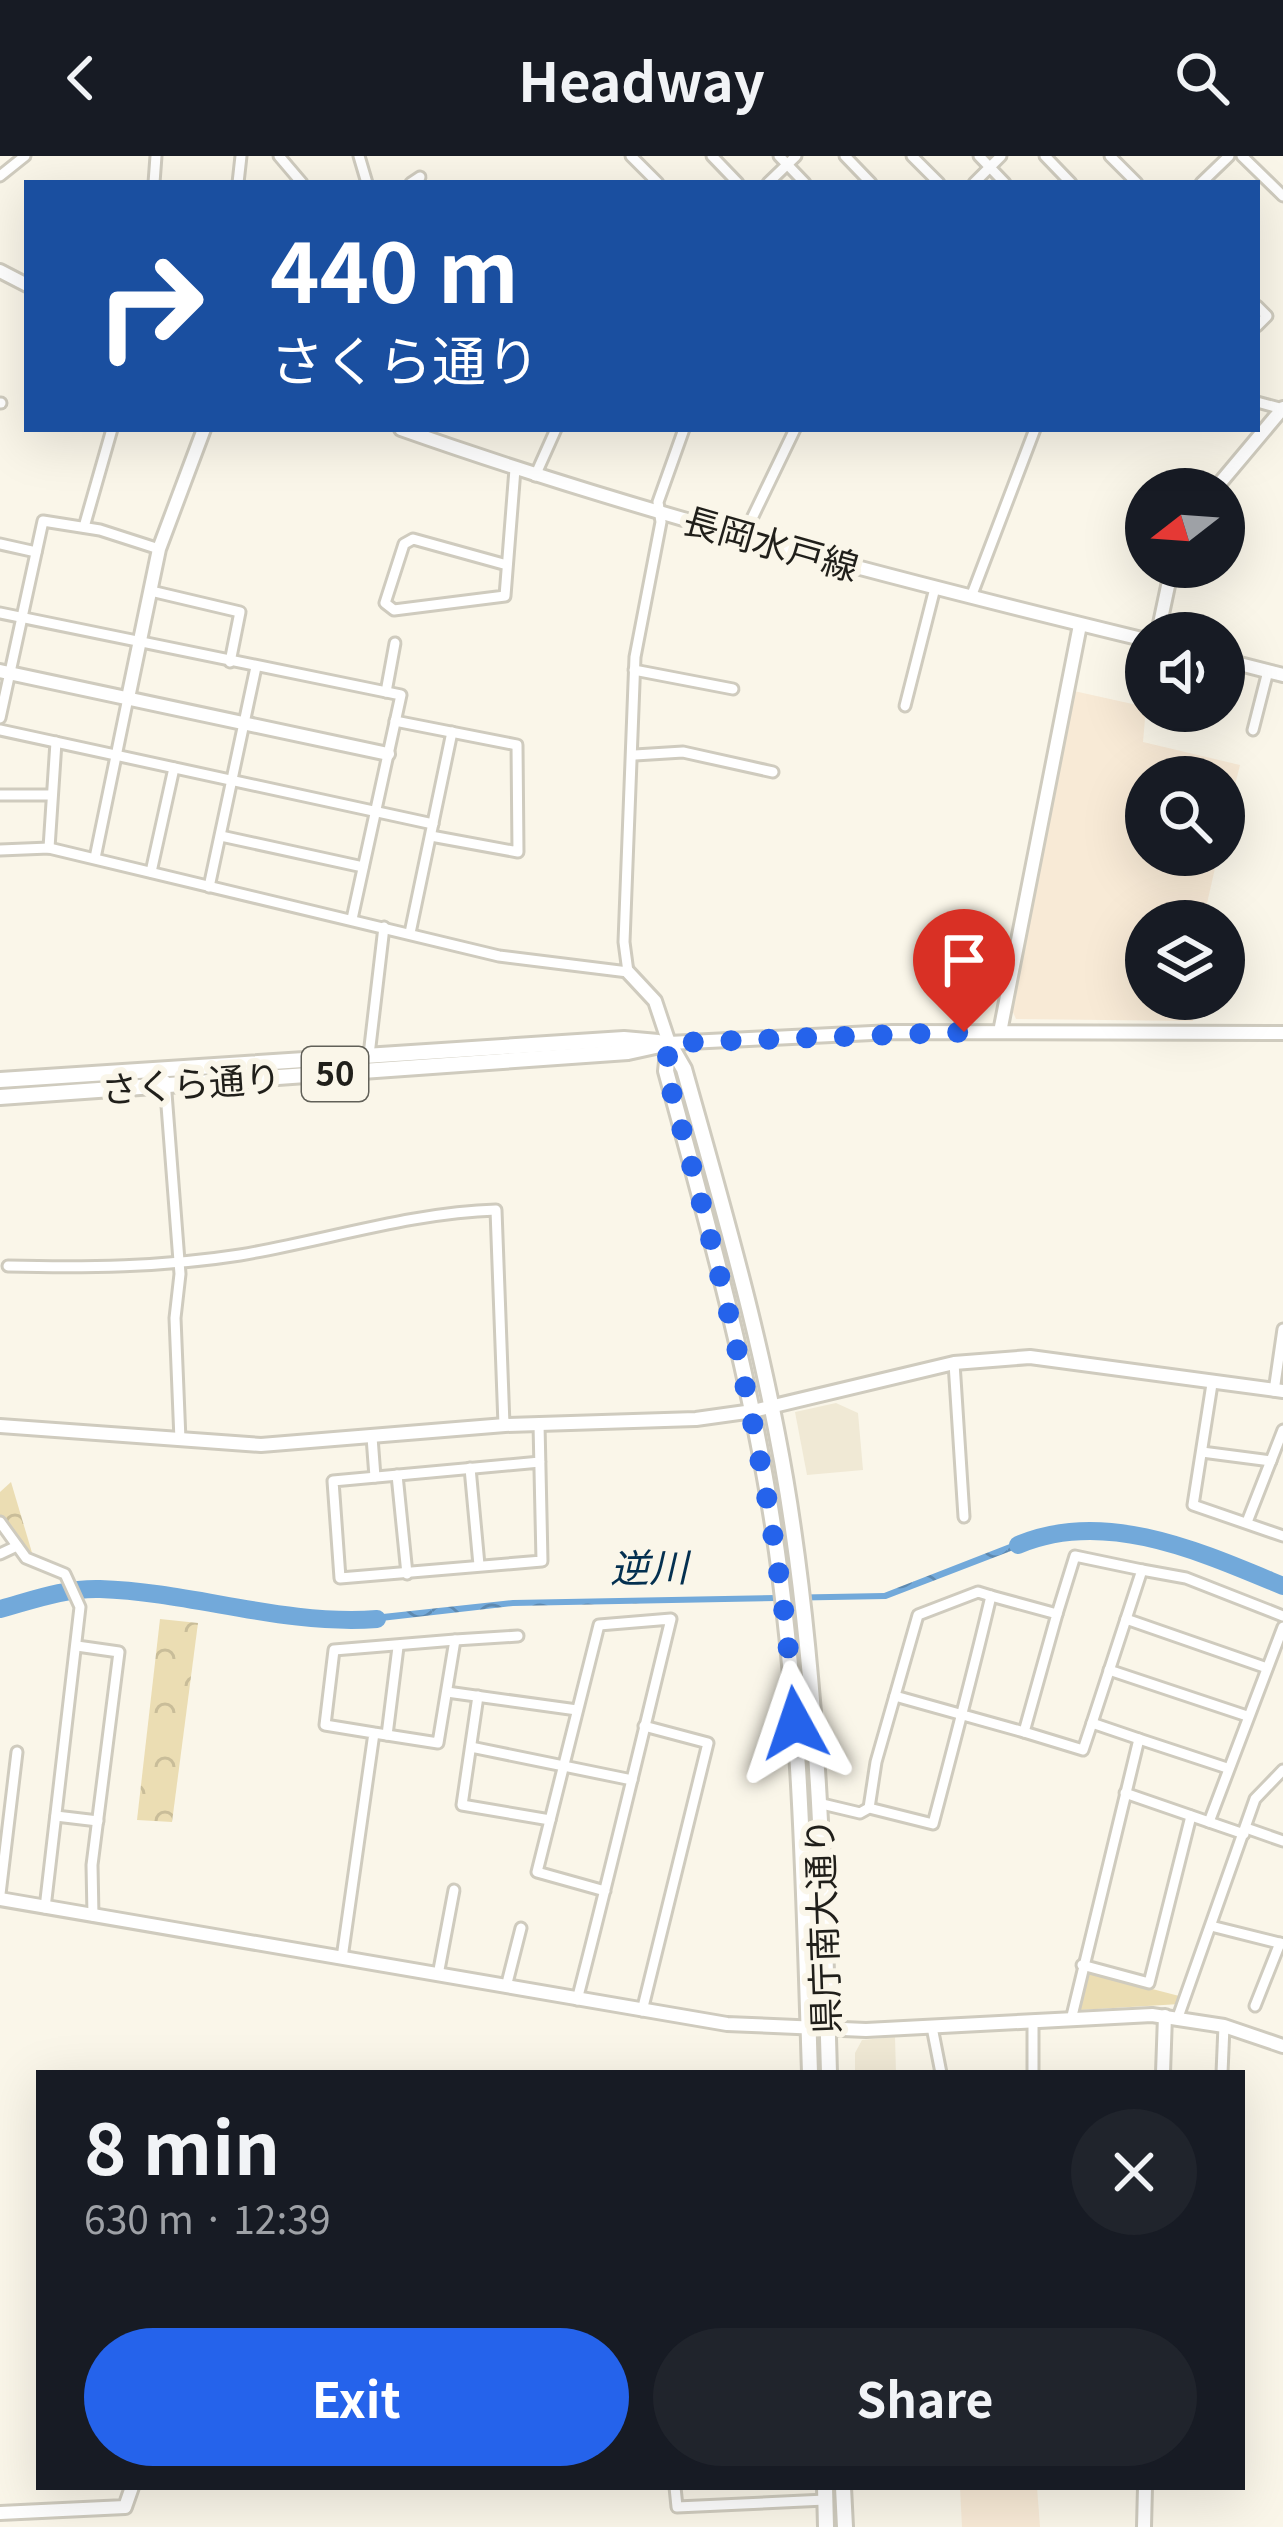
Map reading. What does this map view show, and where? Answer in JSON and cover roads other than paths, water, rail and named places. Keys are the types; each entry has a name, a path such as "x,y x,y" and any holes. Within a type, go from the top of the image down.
{"main road":[{"name":"さくら通り","path":"0,1080 624,1039 669,1043"},
{"name":"さくら通り","path":"0,1097 628,1052 669,1043"},
{"name":"県庁南大通り","path":"669,1043 684,1069 772,1406 800,1584 818,1803 829,2070"},
{"name":"県庁南大通り","path":"669,1043 666,1071 753,1411 781,1582 810,2070"},
{"path":"843,2490 844,2527"},
{"path":"825,2493 826,2527"}],"street":[{"path":"0,176 25,156"},
{"path":"279,156 299,180"},
{"path":"632,156 655,180"},
{"path":"712,156 735,180"},
{"path":"845,156 868,180"},
{"path":"912,156 936,180"},
{"path":"979,156 1002,180"},
{"path":"977,180 1001,156"},
{"path":"1045,156 1068,180"},
{"path":"1111,156 1134,180"},
{"path":"1204,180 1229,156"},
{"path":"1242,156 1283,196"},
{"path":"1233,468 1283,409"},
{"path":"84,527 111,432"},
{"path":"94,858 159,549 203,432"},
{"name":"長岡水戸線","path":"410,432 535,476 743,537 1125,635"},
{"path":"535,476 555,432"},
{"path":"669,1043 655,1001 628,972 624,942 635,755 634,670 658,502 683,432"},
{"path":"743,537 794,432"},
{"path":"971,597 1034,432"},
{"path":"507,565 413,538 404,544 385,603 394,610 505,596 515,469"},
{"path":"0,718 5,672 43,521 84,527 159,549"},
{"path":"0,544 36,552"},
{"path":"905,706 935,588"},
{"path":"151,591 240,612 230,662"},
{"path":"0,613 401,695 352,919"},
{"path":"1000,1032 1080,625"},
{"path":"386,692 394,643"},
{"path":"1245,665 1283,675"},
{"path":"209,887 256,668"},
{"path":"634,670 733,689"},
{"path":"1253,730 1268,671"},
{"path":"5,672 388,754"},
{"path":"0,730 376,811 518,852 517,745 395,722"},
{"path":"410,933 452,732"},
{"path":"49,848 56,742"},
{"path":"635,755 683,752 772,772"},
{"path":"151,872 175,768"},
{"path":"0,795 50,795"},
{"path":"221,836 364,867"},
{"path":"0,850 49,848 535,963 628,972"},
{"path":"369,1055 384,927"},
{"name":"さくら通り","path":"669,1043 1000,1032 1283,1033"},
{"path":"164,1069 178,1261 180,1439"},
{"path":"8,1266 115,1267 178,1261 390,1228 452,1211 496,1210 504,1425"},
{"path":"0,1426 261,1445 504,1425 696,1419 753,1411 954,1363 1043,1358 1279,1391 1283,1329"},
{"path":"954,1363 964,1516"},
{"path":"1212,1384 1193,1505 1283,1536"},
{"path":"539,1424 540,1462 542,1562 340,1578 333,1481 540,1462"},
{"path":"1247,1522 1283,1430"},
{"path":"372,1438 376,1477"},
{"path":"1202,1452 1271,1461"},
{"path":"470,1468 479,1565"},
{"path":"397,1475 407,1574"},
{"path":"0,1522 26,1558 66,1576 80,1606 45,1908"},
{"path":"0,1554 17,1546"},
{"path":"1024,1732 1075,1556 1186,1578 1283,1616"},
{"path":"895,1696 1083,1750 1142,1570"},
{"path":"869,1808 918,1616 978,1592 1057,1615"},
{"path":"818,1803 860,1813 869,1808 933,1824 992,1596"},
{"path":"577,2000 605,1891 671,1619 599,1624 537,1872 605,1891"},
{"path":"1126,1619 1267,1667"},
{"path":"1209,1822 1283,1627"},
{"path":"455,1640 438,1743 325,1725 334,1650 398,1647 455,1640 518,1636"},
{"path":"77,1646 119,1652 98,1821 93,1916"},
{"path":"387,1736 398,1647"},
{"path":"1109,1670 1247,1716"},
{"path":"447,1691 577,1710"},
{"path":"478,1696 462,1805 550,1820"},
{"path":"1092,1723 1227,1768"},
{"path":"642,2011 708,1743 644,1726"},
{"path":"343,1958 374,1733"},
{"path":"1071,2020 1139,1739"},
{"path":"471,1747 565,1762 632,1780"},
{"path":"17,1752 0,1896 45,1908 642,2011 828,2030 1172,2016 1223,2026 1283,2046"},
{"path":"1163,2070 1172,2016 1255,1799 1283,1770"},
{"path":"1125,1793 1283,1841"},
{"path":"56,1816 98,1821"},
{"path":"1082,1965 1149,1983 1191,1816"},
{"path":"438,1975 454,1889"},
{"path":"1210,1926 1282,1943 1255,2006"},
{"path":"506,1987 521,1928"},
{"path":"1033,2022 1034,2070"},
{"path":"1222,2070 1223,2026"},
{"path":"932,2027 940,2070"},
{"path":"126,2527 125,2506 131,2490"},
{"path":"675,2490 677,2507 825,2493"},
{"path":"1144,2527 1145,2490"},
{"path":"0,2513 125,2506"},
{"path":"58,2510 59,2527"}],"water":[{"path":"1035,1534 1037,1541 886,1599 513,1606 355,1624 355,1617 513,1600 884,1593"}],"waterway":[{"name":"逆川","path":"1018,1545 1051,1535 1118,1533 1186,1548 1283,1586"},
{"name":"逆川","path":"0,1609 100,1589 307,1618 377,1619"}]}
